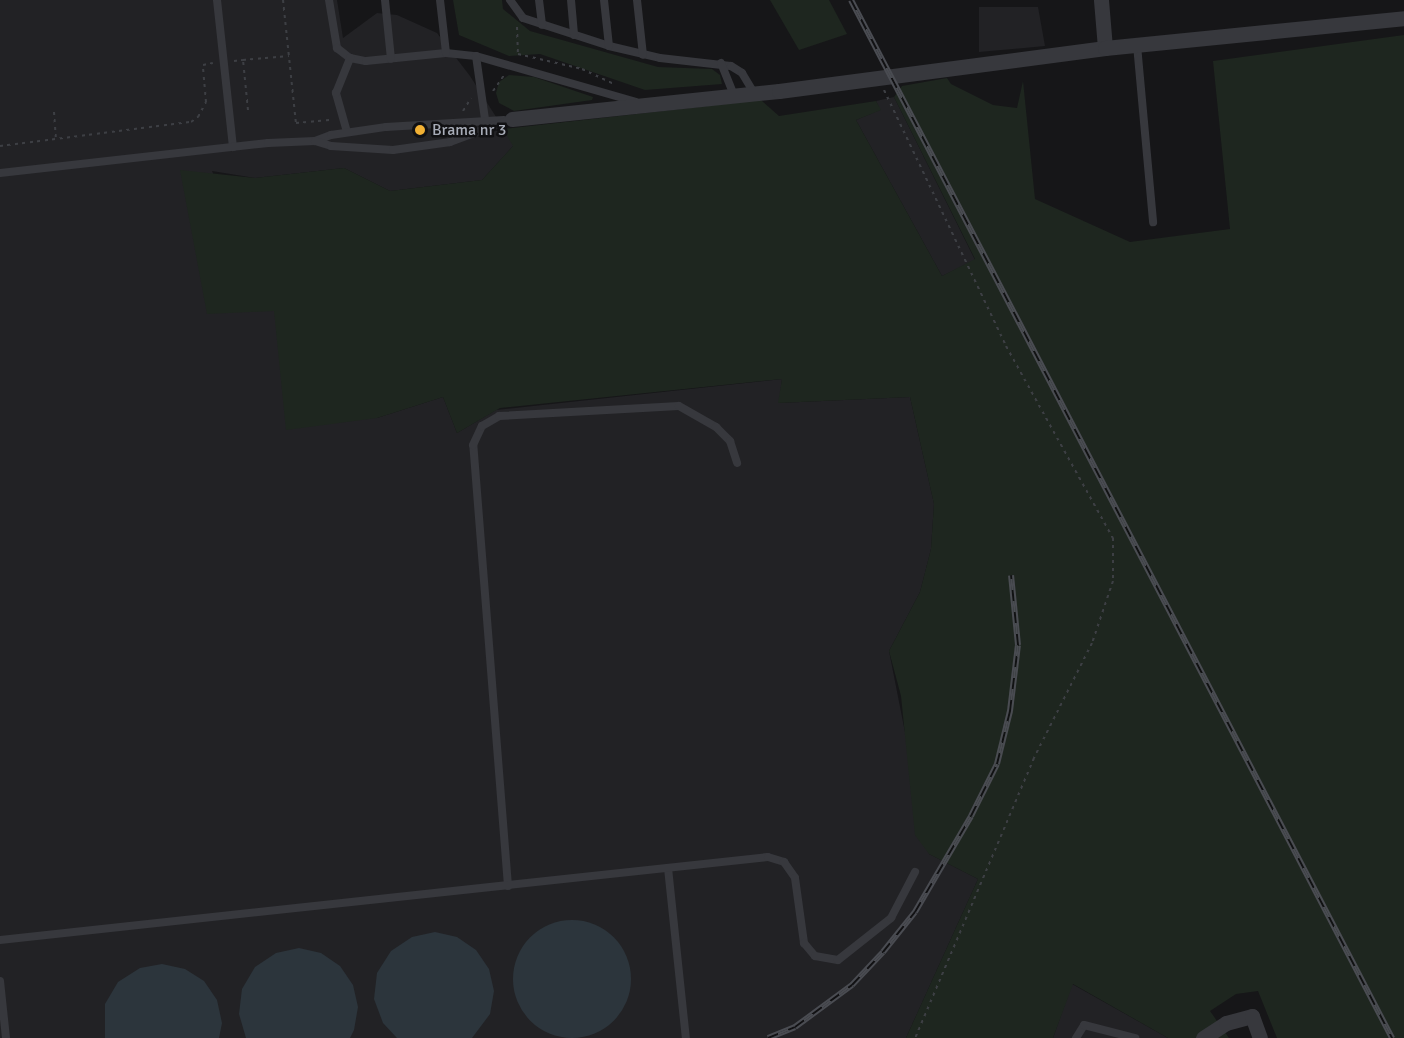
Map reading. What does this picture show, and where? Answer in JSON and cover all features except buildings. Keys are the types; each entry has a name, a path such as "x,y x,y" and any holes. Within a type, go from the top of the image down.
{"street":[{"path":"1101,0 1105,48"},
{"path":"512,119 734,96 1105,48 1404,18"},
{"path":"1203,1038 1226,1023 1252,1017 1260,1038"}],"lane":[{"path":"217,0 233,147"},
{"path":"329,0 337,48 350,58 366,61 446,52 476,56 640,104"},
{"path":"385,0 391,59"},
{"path":"440,0 446,52"},
{"path":"510,0 523,18 609,46 643,55 722,63 742,73 754,93"},
{"path":"539,0 542,25"},
{"path":"571,0 574,35"},
{"path":"604,0 609,46"},
{"path":"637,0 643,55"},
{"path":"1137,45 1154,222"},
{"path":"476,56 485,125"},
{"path":"347,132 336,93 350,58"},
{"path":"722,63 734,96"},
{"path":"0,172 233,147 315,141 347,132 485,125 512,119"},
{"path":"315,141 331,146 393,150 450,142 485,125"},
{"path":"508,886 473,445 482,426 500,416 679,406 717,427 730,441 737,463"},
{"path":"0,940 777,858 795,878 804,943 815,956 830,961 845,958 891,918 915,872"},
{"path":"668,868 686,1038"},
{"path":"0,981 6,1038"},
{"path":"1076,1038 1084,1025 1135,1038"}],"path":[{"path":"283,0 296,123 331,120"},
{"path":"514,21 518,54 582,69 621,87"},
{"path":"0,146 191,122 198,117 206,102 203,65 289,56"},
{"path":"243,60 248,110"},
{"path":"493,93 500,77 513,72"},
{"path":"878,77 1006,346 1113,538 1113,581 1092,643 1034,758 915,1038"},
{"path":"54,111 57,140"}],"shaded area":[{"path":"0,0 337,0 343,38 377,13 397,15 437,33 470,76 514,145 482,180 390,191 344,168 255,178 212,171 274,311 377,418 443,397 457,433 496,410 782,379 779,403 910,397 934,504 931,549 920,592 889,651 929,854 978,879 906,1038 0,1038"},
{"path":"453,0 502,0 503,9 530,31 658,67 712,69 720,75 722,84 645,90 540,54 509,56 459,35"},
{"path":"770,0 829,0 847,34 799,50"},
{"path":"979,7 1038,7 1045,46 979,52"},
{"path":"1404,35 1404,1038 1277,1038 1258,991 1236,994 1210,1011 1229,1038 1168,1038 1073,984 1053,1038 906,1038 978,879 929,854 915,835 901,696 889,651 920,592 931,549 934,504 910,397 778,403 782,379 500,408 457,433 443,397 377,418 286,430 274,311 207,314 180,170 255,178 344,168 390,191 482,180 513,146 503,129 761,100 779,116 876,101 881,110 856,120 942,276 975,259 894,97 902,86 947,78 951,84 993,105 1017,108 1023,81 1035,199 1130,242 1230,229 1213,61"},
{"path":"509,75 534,77 593,97 592,100 514,111 499,103 496,93 499,82"},
{"path":"894,97 975,260 942,276 856,120 880,110 876,101"},
{"path":"572,920 595,924 614,937 627,956 631,979 627,1002 614,1021 595,1034 572,1038 549,1034 530,1021 517,1002 513,979 517,956 530,937 549,924"},
{"path":"435,932 457,937 476,950 489,969 494,991 490,1014 472,1038 397,1038 383,1023 374,999 377,973 391,951 412,937"},
{"path":"299,948 321,953 340,966 353,985 358,1007 354,1030 350,1038 246,1038 239,1014 242,989 255,967 276,953"},
{"path":"162,964 185,969 204,981 217,1000 222,1023 219,1038 105,1038 105,1004 118,982 140,968"},
{"path":"1072,984 1168,1038 1053,1038"}],"railway":[{"path":"851,0 1392,1038"},
{"path":"768,1038 795,1027 852,985 883,952 915,912 971,816 997,764 1010,711 1018,645 1011,575"}],"place":[{"name":"Brama nr 3","path":"420,130"}]}
